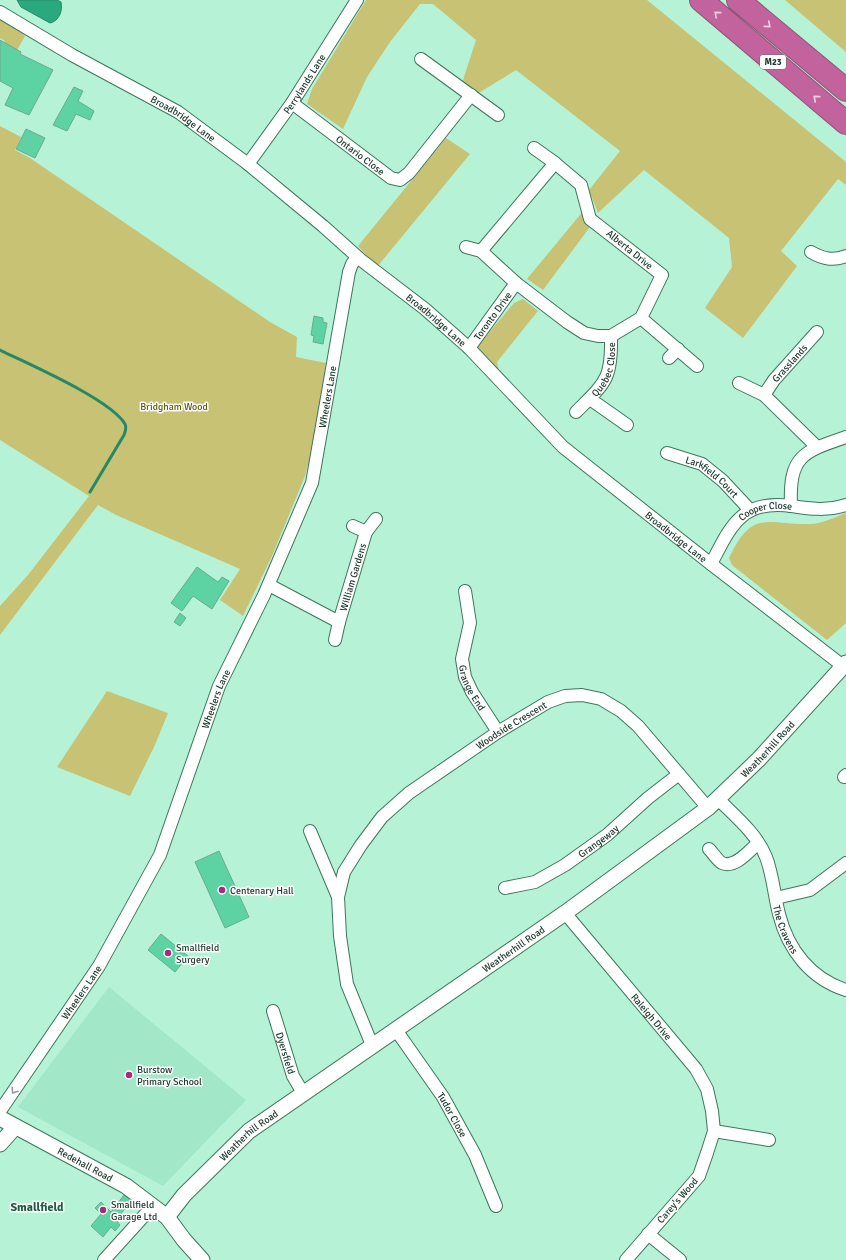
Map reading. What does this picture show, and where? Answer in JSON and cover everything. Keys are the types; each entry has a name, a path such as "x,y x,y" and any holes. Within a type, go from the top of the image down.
{"highway":[{"name":"M23","path":"701,0 846,123"},
{"name":"M23","path":"738,0 846,90"}],"street":[{"name":"Perrylands Lane","path":"248,164 292,103 357,0"},
{"name":"Broadbridge Lane","path":"0,12 72,54 178,112 248,164 323,226 357,257 425,309 469,348 563,446 711,564 844,665"},
{"path":"421,59 498,115"},
{"name":"Ontario Close","path":"292,103 391,178 400,180 408,174 471,95"},
{"path":"481,251 554,163 534,148"},
{"name":"Alberta Drive","path":"554,163 581,186 590,218 662,275 641,318"},
{"path":"466,247 481,251 516,283 584,333 598,336 611,336 641,318 697,366"},
{"path":"811,252 821,257 833,259 846,256"},
{"name":"Wheelers Lane","path":"0,1111 99,966 147,880 173,822 221,682 269,585 314,474 349,272 357,257"},
{"name":"Toronto Drive","path":"469,348 516,283"},
{"name":"Grasslands","path":"764,395 774,380 818,332"},
{"name":"Quebec Close","path":"576,412 590,399 607,379 611,362 611,336"},
{"path":"669,358 678,349"},
{"path":"739,383 764,395 817,447"},
{"name":"Quebec Close","path":"590,399 628,425"},
{"path":"791,506 792,473 804,455 817,447 846,437"},
{"name":"Larkfield Court","path":"667,453 702,464 723,481 750,510"},
{"name":"Cooper Close","path":"711,564 735,522 750,510 762,506 791,506 824,509 846,505"},
{"name":"William Gardens","path":"335,640 366,532 376,519"},
{"name":"William Gardens","path":"353,526 366,532"},
{"name":"William Gardens","path":"269,585 339,622"},
{"name":"Grange End","path":"465,591 470,623 462,659 465,677 472,692 498,732"},
{"name":"Weatherhill Road","path":"167,1217 184,1195 249,1131 303,1092 396,1030 565,913 713,803 759,760 844,665"},
{"name":"Woodside Crescent","path":"372,1045 347,984 340,936 338,897 344,872 361,845 382,817 409,794 498,732 548,702 565,696 582,695 601,699 621,710 638,726 679,774 713,803"},
{"name":"Grangeway","path":"505,888 535,882 565,865 606,835 648,798 679,774"},
{"name":"The Cravens","path":"713,803 758,843 766,857 779,914 786,935 795,953 817,976 846,990"},
{"name":"Woodside Crescent","path":"310,831 338,897"},
{"path":"709,849 722,863 728,864 736,862 758,843"},
{"path":"776,898 810,890 846,862"},
{"name":"Raleigh Drive","path":"565,913 696,1068 707,1089 712,1111 714,1131"},
{"name":"Dyersfield","path":"273,1011 293,1076 303,1092"},
{"name":"Tudor Close","path":"396,1030 443,1097 475,1156 496,1206"},
{"name":"Redehall Road","path":"0,1118 126,1186 167,1217 184,1240 202,1260"},
{"path":"0,1144 15,1127"},
{"path":"714,1131 769,1140"},
{"name":"Carey's Wood","path":"626,1260 699,1176 714,1131"},
{"path":"104,1260 152,1207"},
{"path":"648,1234 680,1260"}],"shaded area":[{"path":"17,0 57,0 61,2 61,12 56,20 50,23 21,7"},
{"name":"Burstow Primary School","path":"109,987 246,1100 163,1186 18,1107"}],"green space":[{"path":"366,0 647,0 846,162 846,185 838,179 781,251 797,266 743,338 705,308 732,267 729,238 644,170 598,213 589,190 620,151 516,70 477,94 462,83 476,40 433,4 420,4 390,42 367,77 343,129 307,104 312,89"},
{"path":"785,0 846,0 846,52"},
{"path":"0,18 18,29 25,36 16,52 3,44 5,41 0,38"},
{"name":"Bridgham Wood","path":"0,126 21,137 15,150 30,158 270,322 297,337 296,357 326,363 312,449 305,476 272,556 243,616 220,600 240,569 116,515 98,505 0,635 0,606 28,575 89,496 0,440"},
{"path":"446,138 470,154 377,267 358,246"},
{"path":"584,210 590,227 543,290 527,279"},
{"path":"523,299 538,311 497,362 502,382 475,349 514,303"},
{"path":"846,513 846,623 827,640 732,565 729,558 738,542 746,532 754,526 772,522 815,524"},
{"path":"107,691 168,713 155,745 130,796 57,767"}],"building":[{"path":"0,40 21,52 20,54 53,70 29,115 5,105 13,88 0,81"},
{"path":"74,87 83,91 78,101 94,111 90,120 76,114 67,131 53,125"},
{"path":"26,129 45,138 35,158 16,149"},
{"path":"314,316 323,318 323,322 327,323 323,344 313,342 314,336 311,335"},
{"path":"197,567 218,582 222,577 229,581 212,609 193,596 182,611 171,603"},
{"path":"180,613 186,618 180,626 174,622"},
{"name":"Centenary Hall","path":"219,851 249,917 225,928 195,862"},
{"name":"Smallfield Surgery","path":"161,934 188,956 175,972 148,950"},
{"path":"124,1195 131,1201 116,1220 120,1225 115,1231 111,1227 103,1237 91,1226 101,1214 95,1208 101,1202 111,1212"}],"waterway":[{"path":"0,350 86,393 116,414 125,424 126,428 124,435 90,492"}],"place":[{"name":"Centenary Hall","path":"222,890"},
{"name":"Smallfield Surgery","path":"168,953"},
{"name":"Burstow Primary School","path":"129,1075"},
{"name":"Smallfield Garage Ltd","path":"103,1210"}],"district":[{"name":"Smallfield","path":"37,1207"}]}
